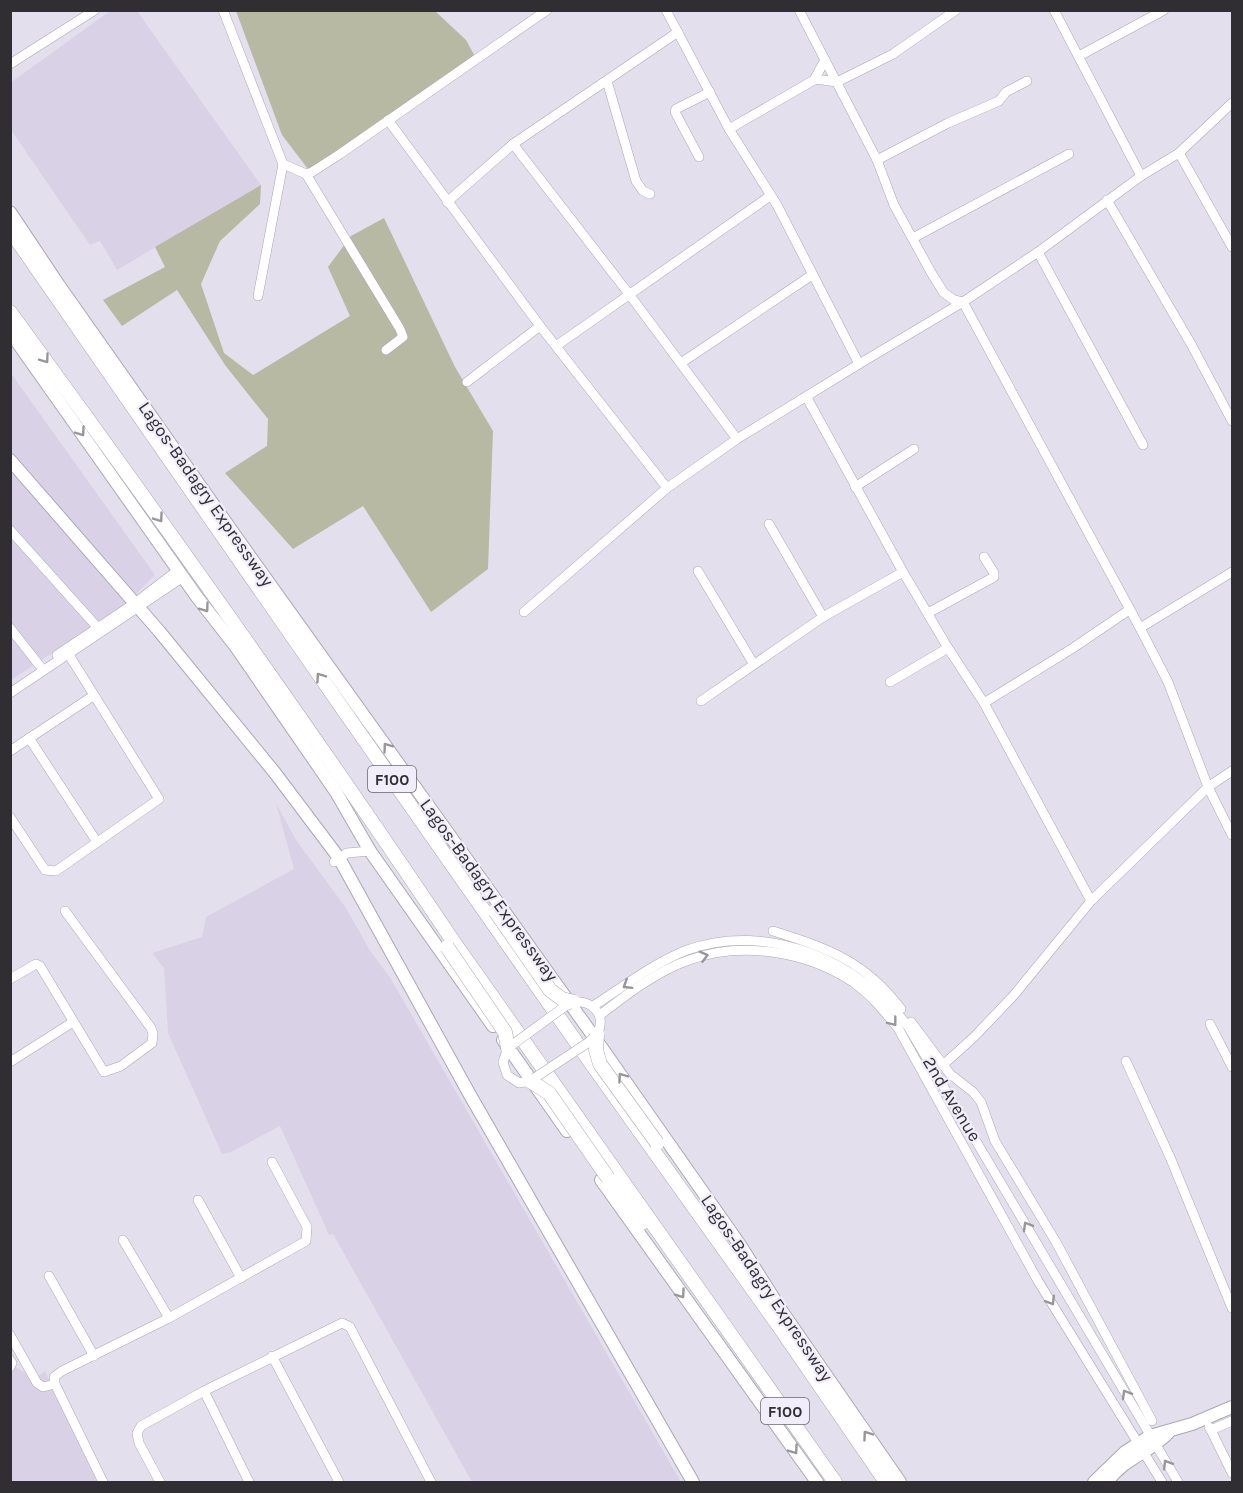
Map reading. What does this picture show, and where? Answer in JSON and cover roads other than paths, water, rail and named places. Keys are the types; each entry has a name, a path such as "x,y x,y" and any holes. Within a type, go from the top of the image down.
{"highway":[{"name":"Lagos-Badagry Expressway","path":"10,230 340,705 778,1325 886,1482"},
{"name":"F100","path":"10,312 133,481 453,941 835,1482"},
{"path":"340,705 431,823 550,990 562,999 574,1002"},
{"path":"315,740 386,856 506,1032 508,1048"},
{"path":"597,1034 596,1050 600,1064 736,1257 778,1325"},
{"path":"531,1081 552,1097 608,1178 680,1274 734,1340"}],"main road":[{"name":"Lagos-Badagry Expressway","path":"10,212 239,541 735,1237 783,1313 900,1482"},
{"path":"10,333 180,574 243,656 336,792 366,845 707,1332 736,1368 817,1482"},
{"path":"10,460 275,773 336,860 691,1482"},
{"path":"10,468 134,607"},
{"path":"1094,1482 1125,1452 1147,1444 1169,1432 1208,1425 1233,1407"},
{"path":"1107,1482 1147,1444"}],"street":[{"path":"10,64 94,10"},
{"path":"223,10 283,164 258,296"},
{"path":"306,174 547,10"},
{"path":"666,10 729,129 777,205 859,364"},
{"path":"799,10 877,160 894,204 944,293 954,300 963,302 1106,562 1168,682 1208,787 1233,835"},
{"path":"815,79 837,82 892,54 956,10"},
{"path":"1054,10 1141,176"},
{"path":"1079,56 1164,10"},
{"path":"447,202 513,144 678,32"},
{"path":"729,129 815,79 825,60"},
{"path":"607,81 636,181 643,191 650,194"},
{"path":"877,160 948,123 999,101 1006,92 1027,81"},
{"path":"699,157 675,112 676,109 710,92"},
{"path":"524,612 667,488 737,440 963,302 1038,252 1141,176 1179,153 1233,103"},
{"path":"388,120 540,326 667,488"},
{"path":"513,144 629,294 737,440"},
{"path":"1179,153 1233,247"},
{"path":"913,237 1069,154"},
{"path":"283,164 306,174 400,329 403,337 386,350"},
{"path":"556,346 770,196"},
{"path":"1107,200 1233,421"},
{"path":"1222,229 1233,222"},
{"path":"1038,252 1143,445"},
{"path":"681,363 812,275"},
{"path":"467,382 540,326"},
{"path":"807,398 903,572 984,704 1090,901"},
{"path":"855,487 914,449"},
{"path":"769,524 823,617"},
{"path":"10,530 98,628"},
{"path":"928,613 994,577 984,557"},
{"path":"698,571 753,663"},
{"path":"701,701 753,663 823,617 903,572"},
{"path":"1140,628 1233,572"},
{"path":"10,693 69,655 180,574"},
{"path":"10,686 134,607"},
{"path":"984,704 1129,610"},
{"path":"10,628 40,666"},
{"path":"890,682 948,648"},
{"path":"10,817 45,870 56,871 159,799 69,655"},
{"path":"10,751 93,696"},
{"path":"29,738 97,842"},
{"path":"943,1065 974,1037 1014,995 1090,901 1208,787 1233,771"},
{"path":"336,860 366,845"},
{"path":"10,979 32,965 40,966 104,1072 121,1066 152,1043 151,1028 65,911"},
{"path":"773,931 843,956 870,975 892,997 950,1074 973,1092 981,1102 995,1141 1056,1242 1152,1421"},
{"name":"2nd Avenue","path":"593,1006 665,961 687,950 746,941 819,955 865,981 898,1012 955,1104 1147,1444 1162,1482"},
{"name":"2nd Avenue","path":"600,1015 668,969 690,959 741,950 777,948 851,982 868,995 898,1028 1038,1281 1147,1444 1178,1482"},
{"path":"574,1002 585,1002 593,1006 600,1015 601,1024 597,1034 589,1042 531,1081 519,1083 507,1075 502,1062 508,1048 574,1002"},
{"path":"10,1062 74,1022"},
{"path":"1210,1024 1233,1067"},
{"path":"1126,1061 1170,1157 1233,1308"},
{"path":"103,1482 55,1384 56,1374 169,1318 306,1241 307,1227 272,1162"},
{"path":"198,1200 242,1278"},
{"path":"123,1240 169,1318"},
{"path":"49,1276 94,1356"},
{"path":"160,1482 139,1443 137,1433 141,1426 272,1356 342,1323 350,1327 431,1482"},
{"path":"10,1335 37,1383 43,1388 55,1384"},
{"path":"272,1356 339,1482"},
{"path":"10,1360 12,1364 10,1367"},
{"path":"204,1391 249,1482"},
{"path":"1233,1421 1208,1425 1233,1473"}]}
